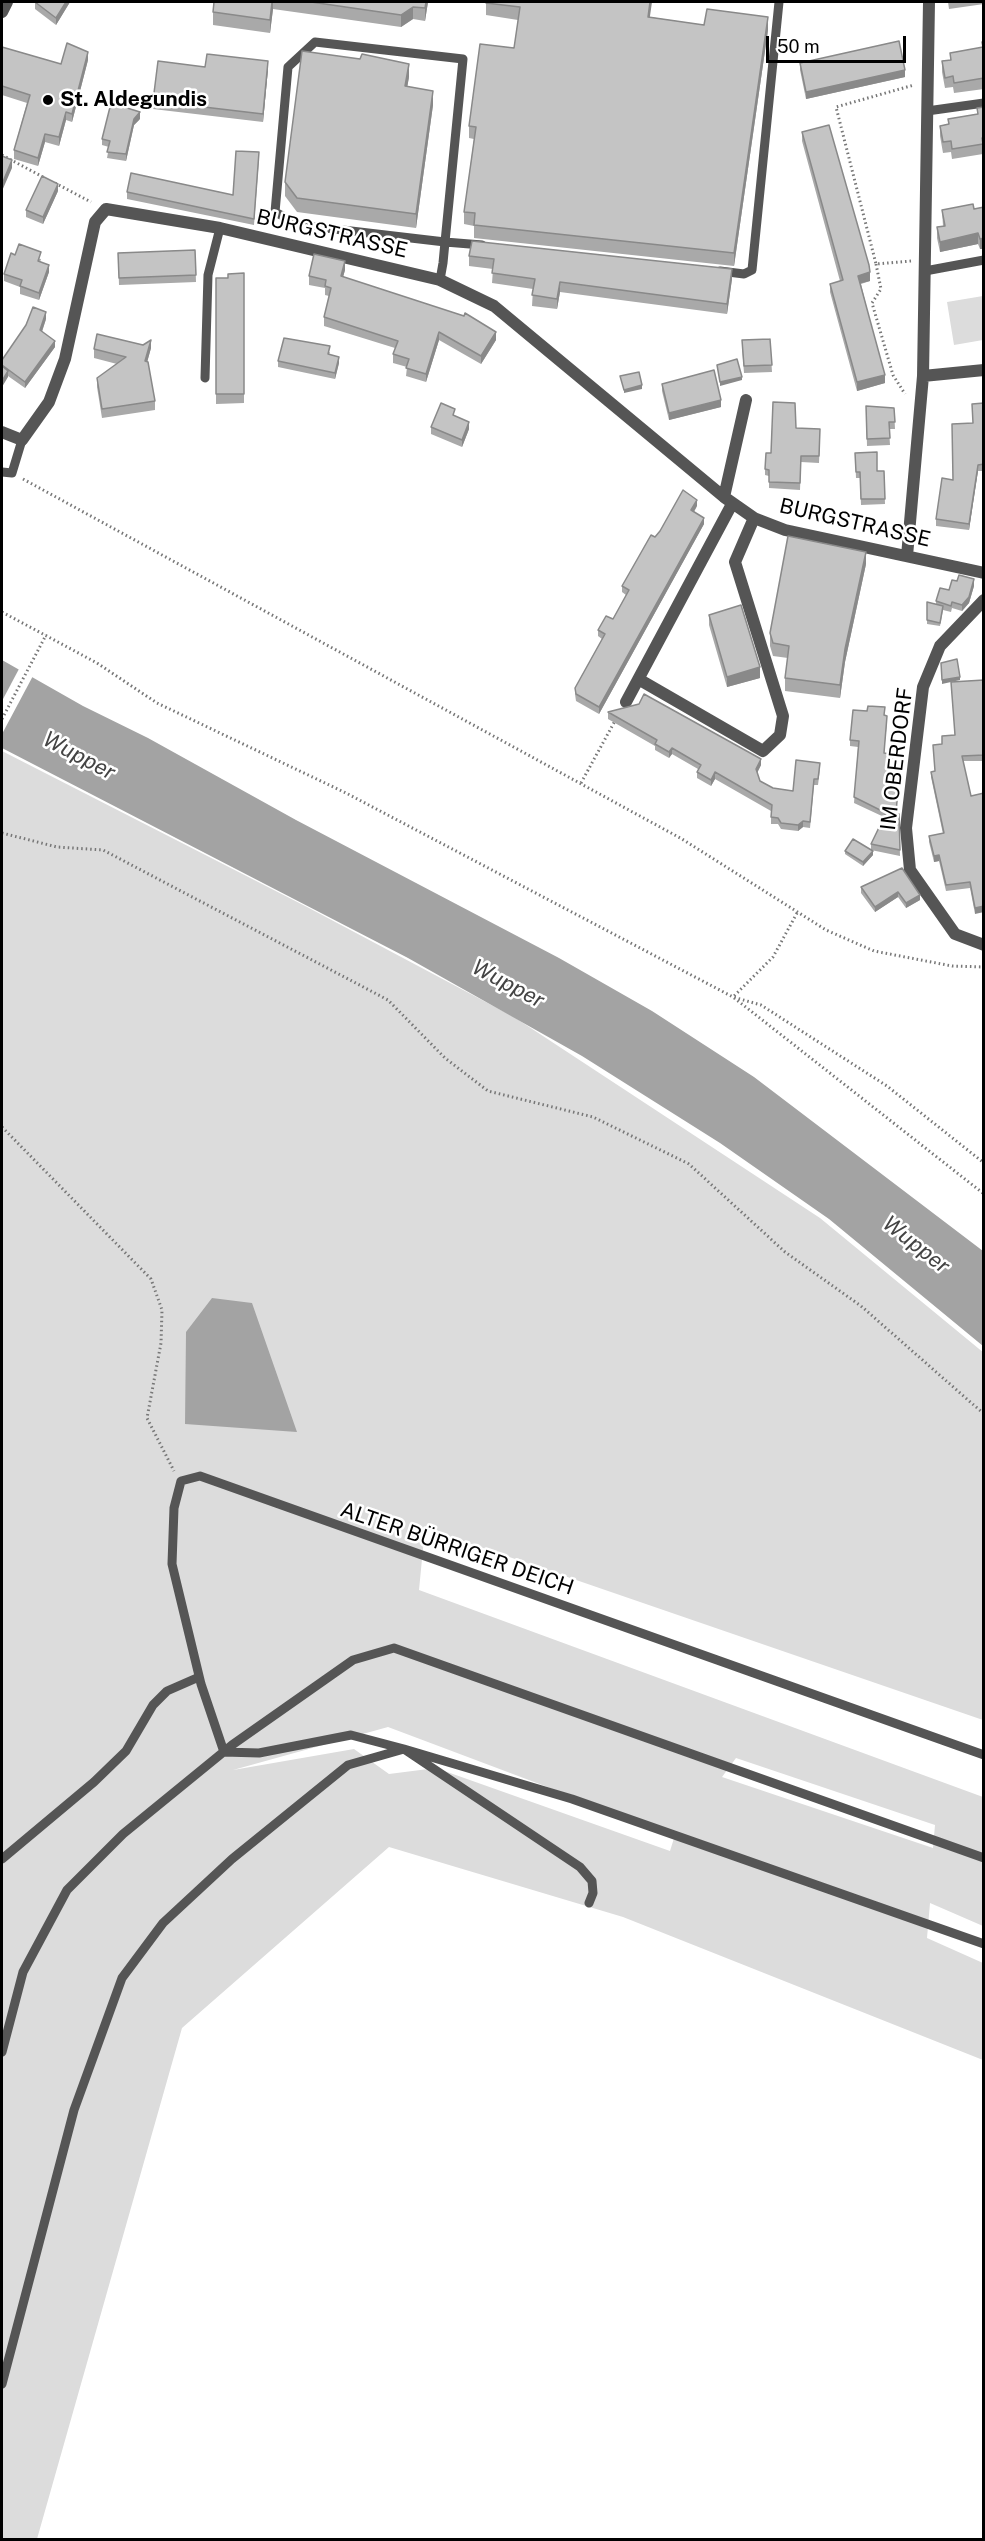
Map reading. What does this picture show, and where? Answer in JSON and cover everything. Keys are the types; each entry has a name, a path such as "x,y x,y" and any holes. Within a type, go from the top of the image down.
{"street":[{"path":"2,12 7,2"},
{"path":"907,556 923,376 929,2"},
{"path":"2,432 22,440 50,402 65,359 95,222 106,209"},
{"name":"BURGSTRASSE","path":"106,209 220,228 440,280 494,306 728,501 754,518 785,531 984,573"},
{"path":"923,376 984,370"},
{"path":"626,702 640,680 728,501 746,400"},
{"path":"640,680 763,751 780,735 783,716 735,562 754,518"},
{"name":"IM OBERDORF","path":"984,600 940,646 923,687 906,828 910,870 955,934 984,945"}],"lane":[{"path":"710,270 744,274 752,270 779,2"},
{"path":"440,280 445,242 463,59 315,42 288,66 275,212 300,225 445,242 492,246"},
{"path":"927,111 984,104"},
{"path":"205,378 208,275 220,228"},
{"path":"925,266 984,260"},
{"path":"2,472 12,473 22,440"},
{"name":"ALTER BÜRRIGER DEICH","path":"181,1481 200,1476 984,1755"},
{"path":"181,1481 174,1508 172,1563 199,1677 224,1752"},
{"path":"2,2052 24,1972 67,1890 123,1834 224,1752 353,1660 394,1648 984,1858"},
{"path":"2,1859 94,1782 126,1751 153,1704 166,1691 199,1677"},
{"path":"224,1752 259,1753 351,1736 404,1749 572,1799 984,1944"},
{"path":"2,2384 74,2110 122,1978 163,1923 232,1859 348,1765 404,1749 580,1867 592,1881 593,1893 589,1903"}],"path":[{"path":"919,416 893,375 872,303 881,289 836,107 928,82"},
{"path":"2,155 106,209"},
{"path":"876,264 925,266"},
{"path":"12,473 682,839 826,930 874,951 952,966 984,967"},
{"path":"2,612 97,663 157,704 346,793 734,997 984,1194"},
{"path":"2,719 46,635"},
{"path":"580,783 626,702"},
{"path":"2,833 57,847 103,850 388,1000 445,1058 488,1091 592,1117 688,1164 785,1252 861,1306 984,1414"},
{"path":"734,997 773,957 796,913"},
{"path":"734,997 761,1005 887,1086 984,1163"},
{"path":"2,1126 152,1279 162,1310 161,1343 147,1418 168,1461 181,1481"}],"shaded area":[{"path":"983,296 983,340 954,345 947,302"},
{"path":"2,751 309,908 514,1017 820,1218 984,1353 983,1720 425,1528 419,1590 983,1797 983,1926 930,1903 927,1938 983,1963 983,2060 623,1917 389,1847 182,2028 37,2539 2,2539","holes":["388,1727 675,1835 670,1851 436,1768 389,1774 354,1749 233,1770","736,1758 935,1825 933,1848 722,1777"]}],"water":[{"name":"Wupper","path":"2,660 296,820 559,958 652,1011 754,1077 983,1251 983,1346 829,1219 720,1143 582,1056 408,958 2,748"},
{"path":"212,1298 252,1303 297,1432 185,1424 186,1332"}],"pier":[{"path":"20,667 34,674 2,734 2,701"}],"building":[{"path":"35,2 66,2 56,18"},
{"path":"214,2 272,2 270,20 213,12"},
{"path":"311,2 426,2 425,8 413,7 401,15"},
{"path":"486,2 650,2 648,17 704,25 707,9 768,17 734,253 474,225 475,213 464,212 476,127 469,126 480,44 514,48 520,7"},
{"path":"899,41 905,70 806,92 800,63"},
{"path":"982,42 984,42 984,78 954,83 953,76 945,78 942,61 951,60 950,53 983,47"},
{"name":"St. Aldegundis","path":"67,43 88,52 72,114 66,112 59,137 45,134 38,158 14,150 30,95 2,86 2,47 61,64"},
{"path":"302,51 360,59 362,54 409,64 405,86 433,91 416,214 297,198 285,182"},
{"path":"207,54 268,61 263,114 153,101 158,61 205,67"},
{"path":"111,103 140,112 134,119 126,154 107,152 110,141 102,139"},
{"path":"984,107 983,144 952,149 951,141 943,142 940,126 949,124 948,119 978,114 977,108"},
{"path":"829,125 869,265 870,272 858,276 885,375 857,382 830,284 843,280 802,132"},
{"path":"236,151 259,152 254,219 127,192 131,173 233,195"},
{"path":"2,156 12,160 2,184"},
{"path":"42,176 58,184 43,217 26,210"},
{"path":"973,204 974,209 984,207 984,238 980,239 978,233 940,242 937,227 945,226 942,210"},
{"path":"472,241 732,269 727,304 560,282 557,299 532,295 535,279 492,273 494,259 469,256"},
{"path":"19,244 41,252 38,261 49,265 39,293 20,286 22,280 4,274 11,253 15,255"},
{"path":"195,250 196,275 119,278 118,253"},
{"path":"314,254 345,261 341,276 464,316 465,313 496,332 481,356 439,332 426,374 406,368 409,359 393,354 398,341 324,317 331,288 325,286 326,280 309,276"},
{"path":"244,273 244,394 216,394 216,278 228,278 228,274"},
{"path":"33,307 46,312 40,330 55,341 25,382 2,365 2,360 26,325"},
{"path":"97,334 143,345 151,340 145,361 148,362 155,401 102,409 97,378 126,357 94,349"},
{"path":"284,338 330,346 328,354 339,357 335,373 278,361"},
{"path":"770,339 772,365 744,366 742,340"},
{"path":"737,359 742,377 720,382 717,365"},
{"path":"2,366 8,371 2,381"},
{"path":"714,370 721,400 669,413 662,384"},
{"path":"639,372 642,385 624,390 620,376"},
{"path":"773,402 795,403 796,428 820,429 819,456 801,456 800,483 769,482 769,470 765,469 766,453 771,453"},
{"path":"441,403 455,409 453,415 469,422 462,440 431,427"},
{"path":"984,403 984,464 978,465 969,524 936,519 942,478 953,480 952,424 973,423 972,404"},
{"path":"866,406 894,408 895,422 889,422 890,438 867,439"},
{"path":"877,452 877,471 884,471 885,499 861,499 860,472 856,472 855,453"},
{"path":"683,490 697,500 691,510 704,518 599,707 576,694 575,688 605,634 598,630 606,616 613,619 629,590 622,586 651,535 655,537 660,531"},
{"path":"788,536 866,552 845,649 840,685 785,678 789,646 773,643 770,633"},
{"path":"959,575 974,579 969,597 962,605 952,602 951,606 936,601 940,588 949,590 952,580 957,581"},
{"path":"927,602 943,606 940,623 927,620"},
{"path":"741,605 760,667 727,677 709,615"},
{"path":"957,659 960,677 942,680 941,663"},
{"path":"984,680 984,755 962,756 971,796 984,793 984,906 975,908 970,882 946,885 939,855 934,856 929,836 944,833 931,772 935,771 933,745 942,744 942,736 955,735 951,682"},
{"path":"644,694 761,759 756,769 760,781 773,788 793,791 796,760 820,763 818,779 814,779 810,822 803,821 798,825 781,823 778,818 771,817 772,805 715,772 711,780 697,772 701,765 672,748 669,752 655,744 657,740 608,712 639,704"},
{"path":"868,706 885,707 884,715 887,716 884,753 896,755 895,786 898,787 896,814 899,814 900,850 871,844 886,813 854,797 859,741 850,740 853,710 867,711"},
{"path":"853,839 873,851 863,862 845,851"},
{"path":"902,868 920,895 906,903 898,892 875,907 861,887"}],"place":[{"name":"St. Aldegundis","path":"48,100"}]}
